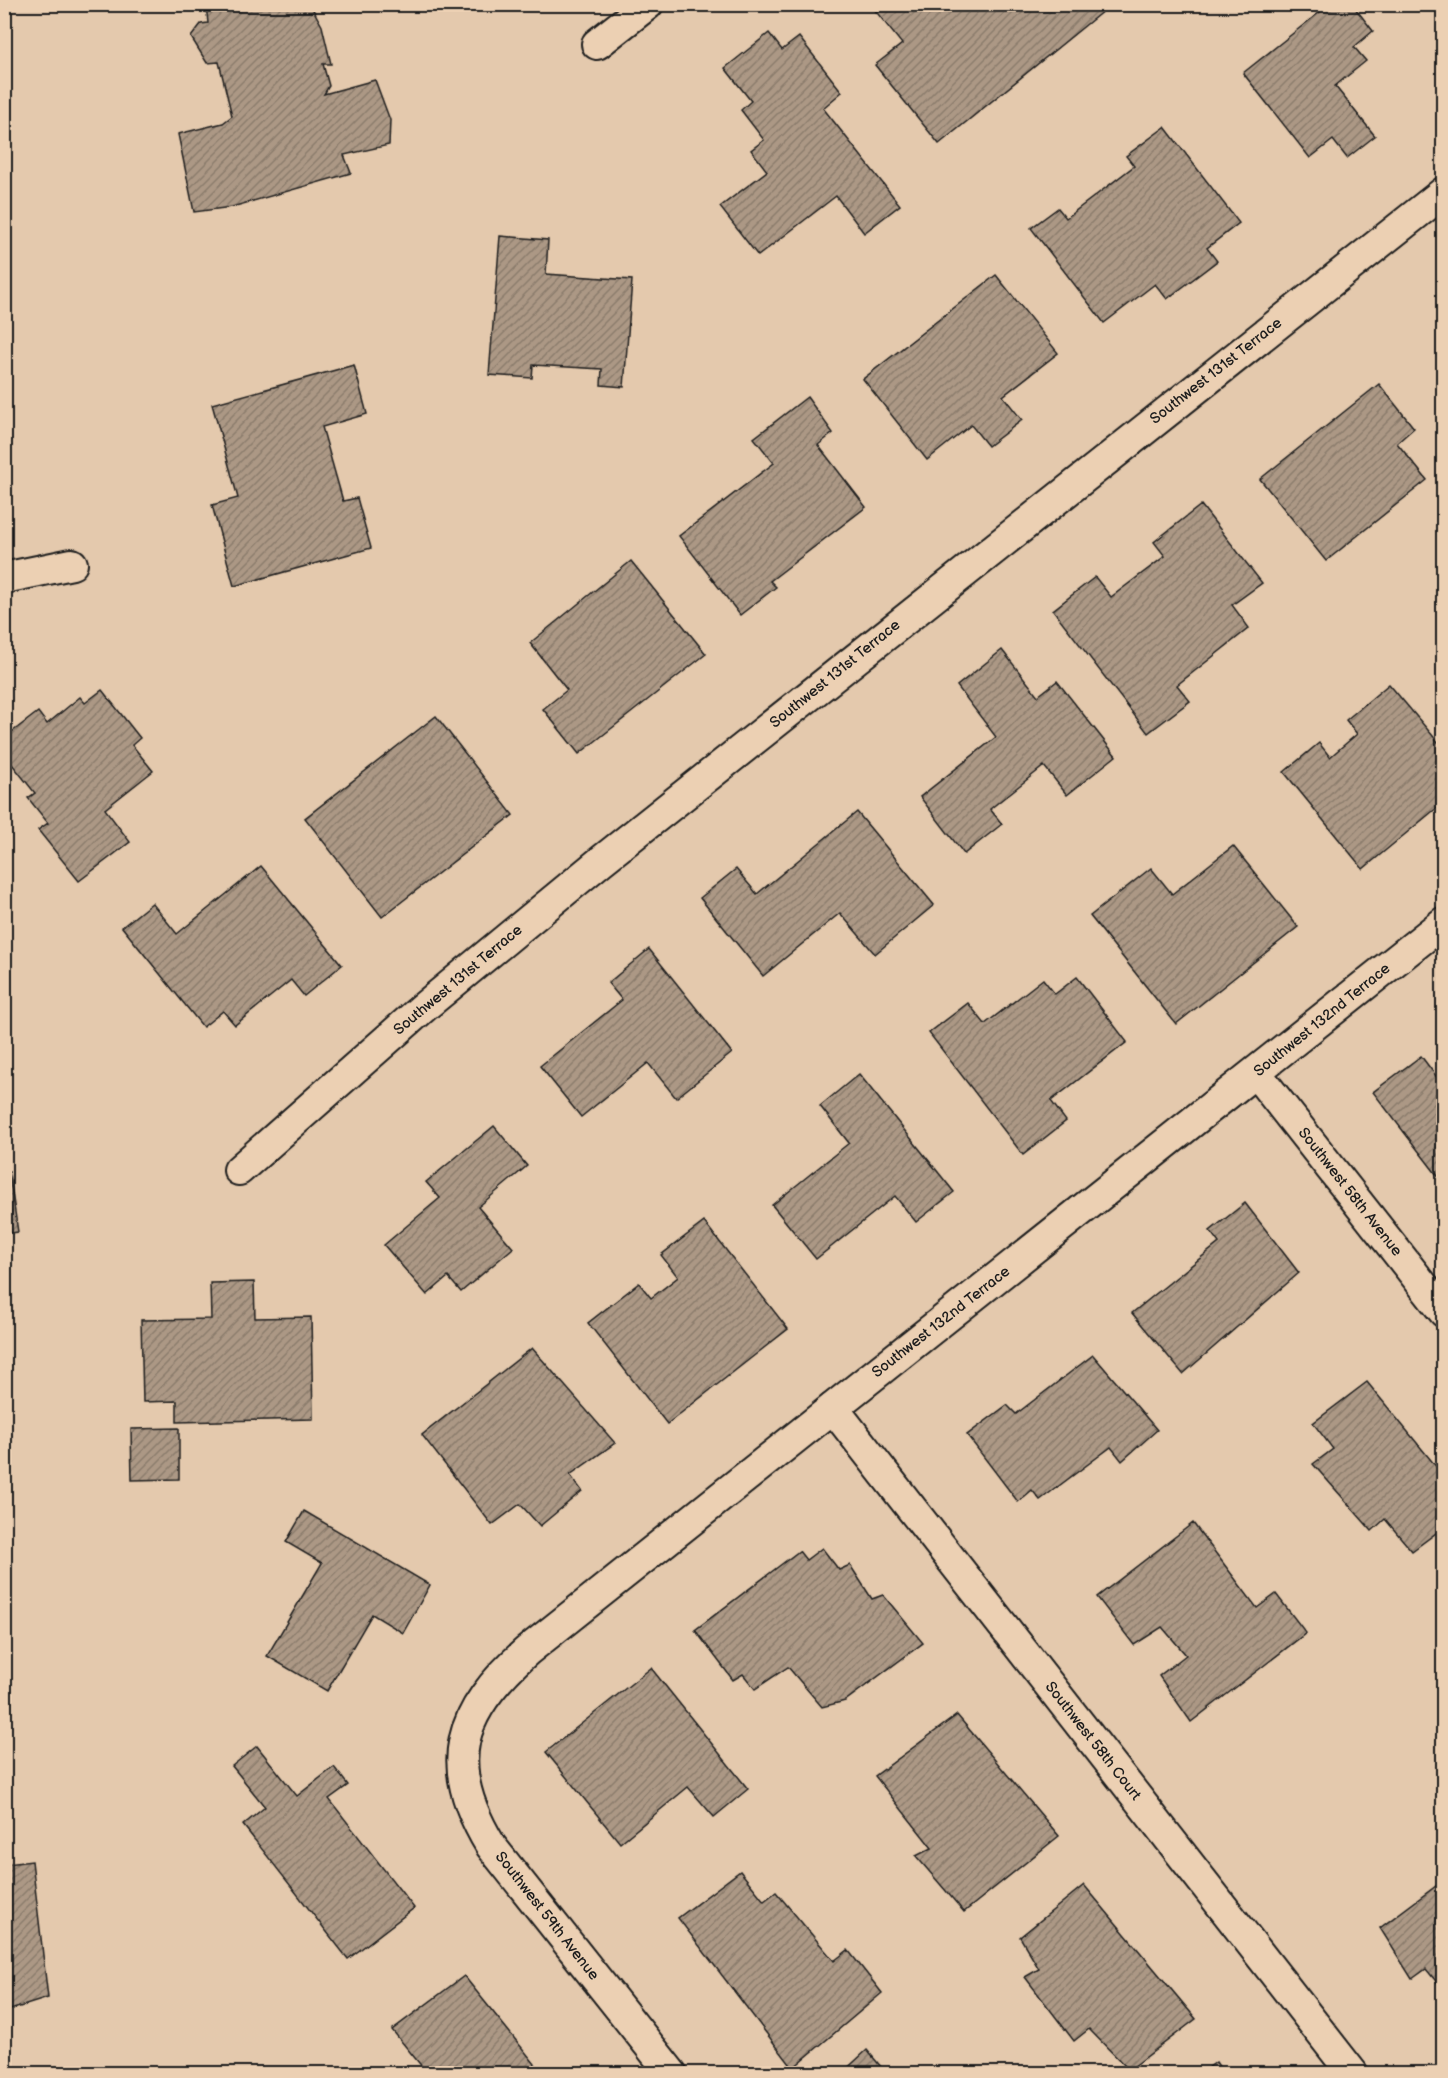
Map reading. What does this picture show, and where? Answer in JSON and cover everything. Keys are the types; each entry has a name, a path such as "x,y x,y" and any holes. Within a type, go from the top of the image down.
{"street":[{"path":"597,44 648,4"},
{"name":"Southwest 131st Terrace","path":"239,1170 433,1000 601,861 1443,192"},
{"path":"4,578 72,564"},
{"name":"Southwest 132nd Terrace","path":"463,1741 473,1712 508,1668 1443,922"},
{"name":"Southwest 58th Avenue","path":"1256,1073 1443,1312"},
{"name":"Southwest 58th Court","path":"833,1408 1353,2073"},
{"name":"Southwest 59th Avenue","path":"463,1741 462,1763 466,1795 478,1824 491,1846 672,2073"}],"building":[{"path":"206,4 310,4 322,26 331,64 323,64 329,86 324,94 375,80 390,120 389,145 344,155 351,173 232,207 194,212 178,134 223,123 232,116 219,62 207,63 191,37 201,24 208,23"},
{"path":"870,4 1097,4 1103,11 939,144 875,65 902,44"},
{"path":"1330,4 1352,4 1373,31 1354,47 1366,61 1335,86 1375,136 1347,158 1333,140 1310,158 1243,73"},
{"path":"769,33 782,50 799,37 842,92 823,108 900,205 864,233 836,196 758,256 720,207 767,171 751,150 764,140 741,110 751,101 725,68"},
{"path":"1165,127 1239,223 1207,248 1217,261 1167,299 1155,284 1104,323 1031,228 1058,208 1066,218 1134,166 1126,156"},
{"path":"500,236 548,240 546,274 632,280 624,387 601,385 602,369 533,365 532,378 489,375"},
{"path":"996,275 1058,353 1003,396 1022,420 988,446 971,425 927,460 863,379"},
{"path":"354,365 367,414 322,427 343,501 357,498 371,548 234,586 212,505 238,498 212,404"},
{"path":"1379,384 1414,428 1397,443 1427,480 1326,561 1260,479"},
{"path":"807,397 833,433 818,445 866,507 770,581 776,587 740,615 679,536 774,463 754,438"},
{"path":"1201,505 1262,583 1232,605 1249,628 1177,685 1190,701 1148,733 1053,610 1095,577 1111,597 1165,556 1154,542"},
{"path":"631,561 706,654 579,754 543,709 567,690 530,643"},
{"path":"1002,650 1038,696 1057,681 1116,756 1067,795 1044,766 990,809 1002,824 964,854 920,797 996,737 957,686"},
{"path":"1389,684 1444,749 1444,802 1363,869 1284,772 1319,743 1330,757 1357,734 1346,720"},
{"path":"102,690 140,738 132,745 153,771 105,809 130,842 79,881 38,830 48,823 28,798 35,793 4,754 4,738 38,712 47,724 80,697 85,703"},
{"path":"436,716 513,815 382,917 305,818"},
{"path":"857,812 934,905 875,954 840,913 763,976 700,898 736,869 757,894"},
{"path":"1233,846 1298,927 1176,1024 1090,916 1151,868 1172,894"},
{"path":"261,866 342,965 304,996 291,980 235,1025 223,1011 203,1027 122,927 152,903 177,934"},
{"path":"649,949 732,1053 676,1098 648,1063 581,1117 540,1066 622,1000 608,983"},
{"path":"1077,977 1127,1042 1051,1101 1066,1121 1023,1155 929,1033 968,1003 985,1024 1043,979 1055,994"},
{"path":"1421,1056 1439,1080 1444,1076 1444,1184 1373,1092"},
{"path":"859,1074 954,1192 916,1222 895,1196 816,1259 772,1205 849,1143 820,1106"},
{"path":"494,1126 527,1166 478,1207 513,1248 461,1292 448,1277 427,1295 384,1245 440,1198 426,1182"},
{"path":"4,1172 9,1172 18,1232 4,1234"},
{"path":"1245,1203 1299,1273 1183,1374 1132,1313 1219,1243 1210,1231"},
{"path":"704,1222 788,1329 667,1424 588,1323 639,1283 651,1298 678,1277 661,1255"},
{"path":"254,1282 255,1318 311,1317 313,1419 177,1422 177,1401 143,1402 141,1320 211,1319 210,1283"},
{"path":"532,1348 615,1443 570,1475 582,1491 540,1526 520,1504 492,1525 422,1435"},
{"path":"1093,1355 1157,1430 1122,1461 1111,1447 1040,1500 1032,1490 1018,1502 967,1435 1007,1405 1016,1414"},
{"path":"1367,1382 1444,1476 1444,1527 1412,1551 1385,1519 1372,1531 1313,1464 1333,1449 1313,1423"},
{"path":"179,1428 179,1479 132,1480 131,1429"},
{"path":"304,1511 430,1585 403,1633 372,1614 327,1691 267,1656 322,1563 286,1542"},
{"path":"1193,1523 1257,1608 1276,1594 1306,1633 1191,1722 1159,1676 1186,1655 1162,1627 1134,1645 1097,1597"},
{"path":"822,1548 839,1570 850,1565 872,1599 883,1595 923,1643 845,1701 822,1707 788,1667 755,1689 743,1674 733,1680 695,1630 799,1551 806,1560"},
{"path":"651,1668 748,1789 714,1817 688,1787 620,1843 546,1752"},
{"path":"957,1715 1059,1836 964,1912 916,1856 932,1848 875,1776"},
{"path":"257,1746 297,1796 334,1767 348,1785 329,1799 414,1908 348,1959 243,1825 265,1807 232,1766"},
{"path":"4,1837 7,1864 32,1861 48,1998 4,2012"},
{"path":"740,1871 764,1901 776,1892 834,1961 848,1950 882,1993 793,2068 678,1918"},
{"path":"1444,1880 1444,1991 1426,1969 1412,1979 1380,1928"},
{"path":"1084,1885 1196,2019 1129,2070 1089,2029 1074,2041 1025,1977 1039,1969 1020,1937"},
{"path":"464,1976 543,2074 428,2074 392,2030"},
{"path":"867,2050 887,2074 841,2074"},
{"path":"1216,2062 1224,2074 1200,2074"}]}
